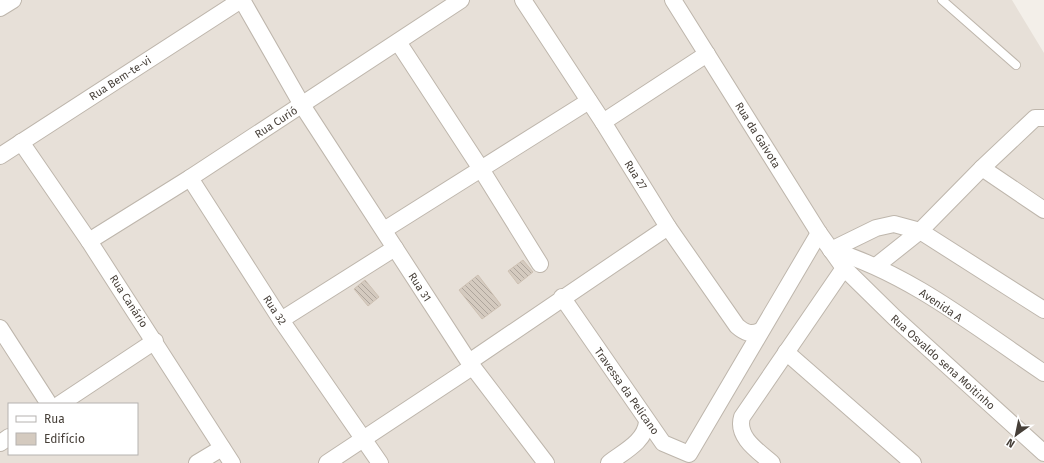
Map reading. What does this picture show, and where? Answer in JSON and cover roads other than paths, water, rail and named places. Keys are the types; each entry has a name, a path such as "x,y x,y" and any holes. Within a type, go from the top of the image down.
{"street":[{"path":"0,8 13,0"},
{"name":"Rua 31","path":"241,0 302,105 471,364 546,463"},
{"name":"Rua Bem-te-vi","path":"0,156 241,0"},
{"name":"Rua Curió","path":"89,241 190,178 461,0"},
{"name":"Rua 27","path":"523,0 603,122 668,227 737,326 743,331 749,333 754,334 760,331"},
{"name":"Rua da Gaivota","path":"673,0 819,233 844,268"},
{"path":"398,42 481,169 540,264"},
{"path":"603,122 707,54"},
{"path":"384,230 589,101"},
{"path":"876,266 920,231 982,168 1035,118 1044,118"},
{"name":"Rua Canário","path":"21,142 155,341 232,463"},
{"path":"982,168 1044,210"},
{"name":"Rua 32","path":"190,178 281,320 380,463"},
{"path":"832,250 876,228 894,224 920,231 1044,310"},
{"path":"327,463 471,364 562,297 668,227"},
{"name":"Travessa da Pelicano","path":"562,297 647,422 663,443 688,459 760,331 819,233"},
{"path":"281,320 395,248"},
{"name":"Avenida A","path":"832,250 856,257 912,285 1044,373"},
{"path":"772,463 752,446 743,434 740,424 742,417 844,268"},
{"name":"Rua Osvaldo sena Moitinho","path":"844,268 895,318 1044,453"},
{"path":"0,328 48,403"},
{"path":"62,403 155,341"},
{"path":"786,352 912,463"},
{"path":"609,463 637,442 646,428 647,422"},
{"path":"197,463 222,448"}],"lane":[{"path":"942,0 1016,65"}]}
